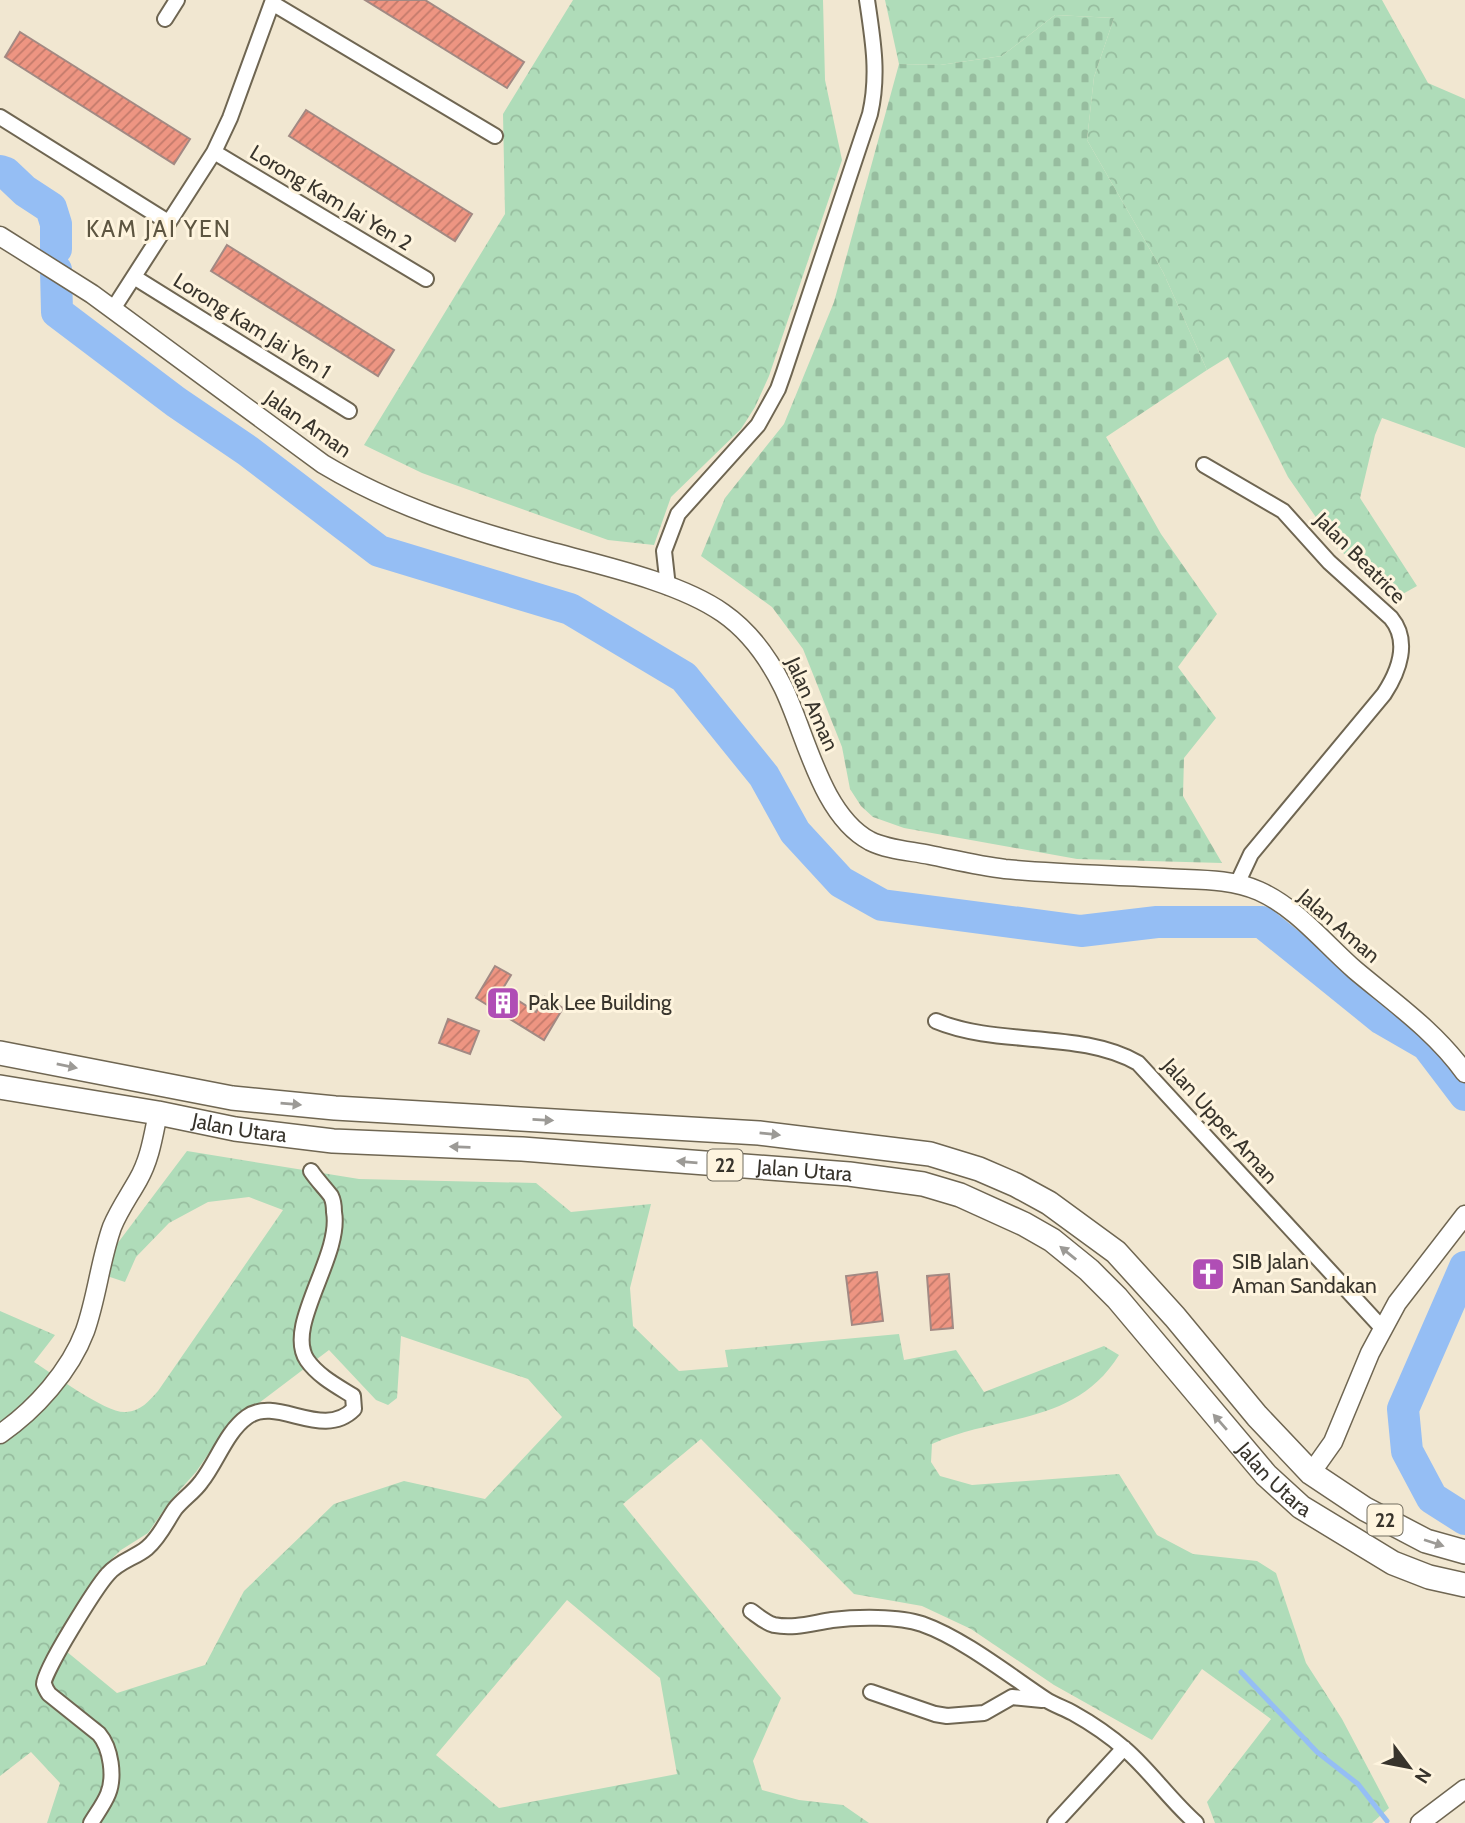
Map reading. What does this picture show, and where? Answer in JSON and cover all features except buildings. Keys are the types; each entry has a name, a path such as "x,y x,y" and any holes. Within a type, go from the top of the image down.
{"highway":[{"name":"Jalan Utara","path":"0,1053 232,1098 335,1108 759,1133 930,1154 979,1170 1017,1185 1049,1203 1116,1252 1175,1317 1257,1416 1311,1473 1365,1509 1414,1535 1465,1552"},
{"name":"Jalan Utara","path":"0,1087 158,1113 235,1129 332,1141 522,1149 849,1174 923,1184 960,1195 1052,1240 1089,1270 1118,1298 1266,1475 1300,1507 1393,1563 1429,1577 1465,1585"},
{"path":"1311,1473 1305,1486 1308,1496 1321,1507 1401,1550 1465,1576"}],"street":[{"path":"165,19 177,0"},
{"path":"668,587 664,551 678,514 758,425 778,389 784,372 870,114 875,86 875,52 867,0"},
{"path":"113,310 214,152 230,118 272,2 495,136"},
{"path":"0,117 168,222"},
{"name":"Lorong Kam Jai Yen 2","path":"214,152 426,279"},
{"name":"Jalan Aman","path":"0,236 28,251 113,310 323,464 356,484 409,508 465,527 626,572 689,595 723,613 749,636 771,664 832,802 857,832 871,841 890,848 1002,869 1237,884 1260,891 1296,914 1338,956 1434,1035 1465,1073"},
{"name":"Lorong Kam Jai Yen 1","path":"134,277 349,411"},
{"name":"Jalan Beatrice","path":"1204,465 1283,511 1329,562 1391,618 1399,627 1402,639 1394,678 1384,694 1251,854 1237,884"},
{"name":"Jalan Upper Aman","path":"936,1021 977,1033 1094,1048 1117,1053 1138,1063 1383,1329"},
{"path":"0,1434 42,1396 64,1369 78,1345 84,1332 113,1224 149,1157 158,1113"},
{"path":"91,1823 110,1790 110,1762 104,1740 99,1734 49,1694 44,1684 64,1641 107,1574 127,1558 146,1549 160,1534 176,1507 201,1482 228,1439 248,1416 266,1410 323,1421 348,1415 354,1409 354,1396 317,1372 306,1359 301,1346 304,1318 335,1237 332,1197 311,1171"},
{"path":"1311,1473 1333,1442 1370,1353 1397,1303 1465,1215"},
{"path":"751,1611 771,1624 788,1626 833,1620 892,1619 921,1623 1015,1676 1047,1700 1074,1713 1124,1748 1196,1823"},
{"path":"871,1692 947,1716 984,1713 1012,1698 1047,1700"},
{"path":"1055,1823 1124,1748"},
{"path":"1420,1823 1465,1789"}],"green space":[{"path":"573,0 823,0 825,80 842,160 769,376 755,407 741,429 671,497 654,545 608,540 422,473 364,445 505,214 503,114"},
{"path":"885,0 1382,0 1428,83 1465,99 1465,448 1382,418 1375,435 1360,498 1417,586 1399,596 1338,549 1288,477 1228,357 1207,370 1163,272 1087,140 1094,77 1114,18 1055,15 1002,56 940,65 899,64"},
{"path":"1055,15 1114,18 1094,77 1087,140 1163,272 1207,370 1106,437 1161,534 1217,614 1178,667 1216,718 1184,758 1183,796 1222,863 1077,859 904,828 873,817 861,806 850,789 842,747 803,649 772,607 701,556 725,498 784,424 834,302 899,64 940,65 1002,56"},
{"path":"187,1151 359,1179 536,1183 571,1212 651,1204 630,1288 633,1326 679,1371 728,1367 725,1350 899,1334 904,1360 956,1350 984,1392 1104,1346 1119,1355 1101,1378 1080,1395 1034,1415 957,1434 932,1444 931,1462 940,1476 972,1485 1119,1474 1157,1535 1193,1554 1257,1561 1276,1573 1306,1663 1342,1719 1389,1808 1372,1823 1215,1823 1207,1802 1271,1719 1202,1669 1152,1740 1054,1685 971,1629 922,1606 854,1594 701,1439 623,1504 781,1698 753,1761 762,1790 799,1800 843,1805 869,1823 47,1823 60,1783 31,1752 0,1776 0,1311 55,1335 34,1362 106,1407 126,1412 136,1410 158,1391 283,1210 249,1197 208,1202 169,1223 136,1257 125,1282 104,1275 114,1248","holes":["401,1336 528,1379 562,1417 485,1499 404,1481 334,1504 244,1591 205,1665 117,1693 55,1642 97,1573 121,1550 148,1533 170,1501 196,1472 226,1428 329,1350 376,1400 388,1405 397,1398","567,1600 660,1678 677,1774 499,1808 436,1755"]}],"waterway":[{"path":"0,171 51,208 56,224 56,249"},
{"path":"56,270 57,312 176,402 248,451 379,551 570,609 684,677 764,776 795,832 841,882 882,905 1081,931 1157,922 1262,922 1382,1019 1427,1045 1465,1095"},
{"path":"1465,1267 1403,1409 1407,1451 1432,1498 1465,1519"},
{"path":"1241,1672 1317,1752 1358,1784 1387,1821"}],"place":[{"name":"Pak Lee Building","path":"503,1003"},
{"name":"SIB Jalan Aman Sandakan","path":"1208,1274"}],"district":[{"name":"KAM JAI YEN","path":"159,229"}]}
